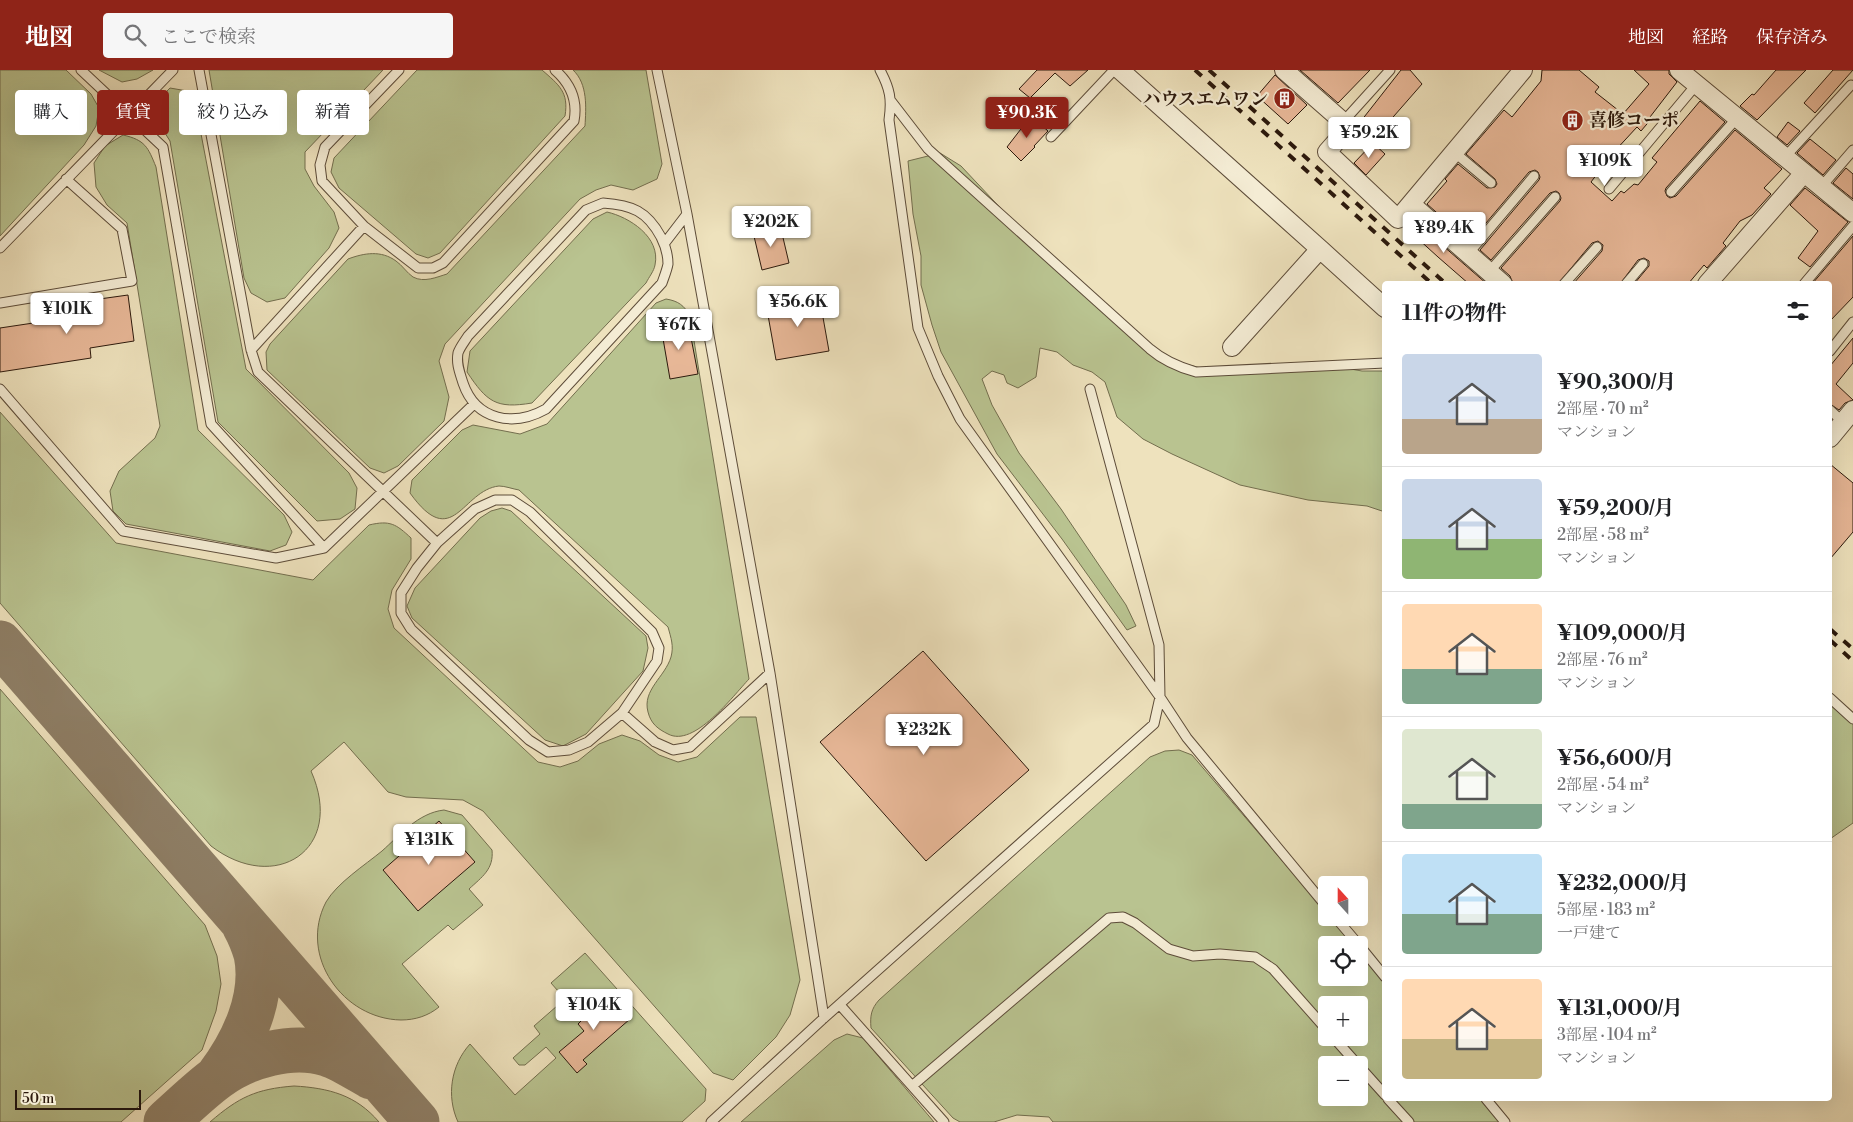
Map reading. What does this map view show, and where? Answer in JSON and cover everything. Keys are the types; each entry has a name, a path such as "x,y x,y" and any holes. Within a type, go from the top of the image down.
{"street":[{"path":"1120,70 1382,305"},
{"path":"1284,70 1349,127 1327,152 1398,219 1523,70"},
{"path":"1679,70 1853,213"},
{"path":"1710,281 1804,173"},
{"path":"1411,204 1500,281"},
{"path":"1232,347 1320,249"},
{"path":"1832,436 1848,416"}],"lane":[{"path":"81,70 102,90"},
{"path":"153,90 173,70"},
{"path":"199,70 250,350 258,372 436,544"},
{"path":"399,70 325,147 320,165 322,181 364,226 418,268 433,268 443,263 574,121 577,108 573,94 566,79 555,70"},
{"path":"657,70 687,214 770,673 824,1018"},
{"path":"880,70 891,102 889,120 918,328 938,376 960,419 1160,697 1187,738 1318,896"},
{"path":"1052,137 1114,70"},
{"path":"1343,122 1390,70"},
{"path":"1609,189 1696,85"},
{"path":"1785,157 1851,85"},
{"path":"891,102 928,149 1150,349 1177,367 1196,372 1382,363"},
{"path":"1671,192 1737,118"},
{"path":"0,248 108,135"},
{"path":"150,135 163,147 211,424 324,548"},
{"path":"1821,187 1853,150"},
{"path":"1454,152 1491,183"},
{"path":"1468,254 1534,176"},
{"path":"0,303 132,281 122,229 66,179"},
{"path":"1490,272 1555,197"},
{"path":"603,203 620,204 638,211 652,221 664,244 668,263 662,283 546,409 531,417 495,417 482,411 474,404 466,390 458,368 458,352 468,336 586,210 603,203"},
{"path":"664,244 687,214"},
{"path":"250,350 364,226"},
{"path":"1807,281 1853,226"},
{"path":"1567,281 1597,247"},
{"path":"1629,281 1643,264"},
{"path":"1832,348 1853,322"},
{"path":"0,388 123,531 276,558 324,548 474,404"},
{"path":"711,1122 824,1018 1154,724 1160,697 1159,645 1090,389"},
{"path":"1832,411 1848,416"},
{"path":"495,500 512,500 530,512 652,632 659,648 658,661 622,713 588,742 569,750 548,752 529,740 411,629 401,612 401,594 417,568 436,544 475,509 495,500"},
{"path":"622,713 655,742 673,750 690,747 770,673"},
{"path":"1832,700 1853,719"},
{"path":"912,1086 1109,918 1123,917 1135,923 1169,949 1193,956 1220,954 1255,958 1273,969 1318,1020"},
{"path":"1343,926 1351,936"},
{"path":"1368,956 1382,973"},
{"path":"840,1005 944,1122"},
{"path":"1341,1046 1350,1056"},
{"path":"1368,1076 1382,1092"},
{"path":"1390,1101 1409,1122"},
{"path":"1488,1101 1505,1122"}],"green space":[{"path":"0,70 66,70 87,90 15,90 15,135 87,135 87,90 97,104 96,126 84,145 0,236"},
{"path":"99,70 153,70 137,79 122,82"},
{"path":"209,70 383,70 364,90 297,90 297,135 321,135 305,152 305,169 314,186 334,212 339,228 329,248 285,298 267,302 251,293 244,278 220,135 287,135 287,90 212,90"},
{"path":"417,70 542,70 558,85 564,95 566,108 565,116 440,253 428,258 416,254 339,188 331,172 334,158 356,135 369,135 369,121"},
{"path":"573,70 646,70 662,164 657,179 633,190 611,185 596,190 580,199 445,344 439,361 449,397 444,421 398,466 384,473 370,468 267,370 266,352 270,344 348,259 366,254 384,255 396,261 417,279 430,279 447,274 585,126 586,104 584,89"},
{"path":"170,88 182,90 179,90 179,135 201,135 246,369 349,473 357,488 355,509 340,519 317,521 218,422 170,141 166,135 169,135 168,90"},
{"path":"123,135 141,142 151,154 156,167 198,430 284,515 292,532 286,545 270,551 126,524 113,511 110,491 119,471 155,438 160,426 127,223 107,205 96,187 94,163 105,146"},
{"path":"940,153 961,166 1039,249 1161,358 1213,371 1333,366 1362,371 1382,371 1382,511 1367,506 1308,500 1240,485 1172,454 1143,439 1117,417 1105,382 1092,372 1073,365 1057,352 1040,348 1036,377 1018,388 1007,383 1004,375 992,371 982,379 992,405 1019,453 1061,509 1126,605 1136,626 1127,630 1062,539 997,454 941,352 921,285 921,256 913,214 908,161"},
{"path":"607,212 625,218 648,237 653,246 656,255 655,265 646,283 532,403 520,405 501,404 487,397 467,372 470,351 593,219"},
{"path":"666,299 680,304 690,316 749,679 723,708 701,727 689,734 678,736 668,734 655,726 649,716 647,704 651,690 671,657 672,646 668,627 519,490 499,486 486,490 457,514 447,518 437,518 425,510 410,493 412,480 462,430 473,425 520,434 547,424 656,303"},
{"path":"0,412 116,543 313,580 369,525 388,523 397,526 411,538 411,559 392,590 388,609 394,628 538,762 560,767 578,761 599,744 622,735 640,741 659,755 678,762 697,757 740,717 756,717 800,980 790,1015 776,1037 733,1080 713,1073 483,811 463,800 406,797 388,792 344,742 311,771 319,799 319,823 312,842 298,856 280,865 259,866 235,860 211,846 0,603"},
{"path":"502,508 511,511 646,636 648,648 643,671 586,734 563,746 545,740 412,618 407,606 415,588 480,518 491,511"},
{"path":"0,689 205,925 217,956 221,984 216,1011 202,1050 121,1122 0,1122"},
{"path":"1832,700 1853,719 1853,823 1832,838"},
{"path":"1179,750 1192,755 1318,903 1318,926 1338,926 1347,936 1318,936 1318,986 1368,986 1368,960 1382,977 1382,1101 1489,1101 1507,1122 1053,1122 1049,1117 1017,1115 994,1122 960,1122 953,1118 871,1028 871,1016 874,1006 1150,757 1165,751"},
{"path":"444,810 462,815 492,850 489,868 469,889 483,905 453,930 448,925 402,964 439,1007 426,1015 411,1019 401,1020 380,1017 361,1009 344,996 331,981 322,963 318,943 319,923 326,902 344,881 418,820 426,815"},
{"path":"585,953 706,1089 705,1101 682,1122 458,1122 452,1102 452,1081 458,1061 470,1044 515,1095 556,1058 546,1047 525,1065 519,1065 513,1058 540,1034 534,1026 565,999 551,983"},
{"path":"847,1034 863,1038 934,1122 741,1122 834,1040"},
{"path":"294,1086 330,1091 351,1099 361,1105 379,1122 210,1122 239,1100 269,1089"}],"building":[{"path":"1037,70 1088,70 1070,86 1055,73 1030,98 1019,89"},
{"path":"1300,70 1370,70 1338,103"},
{"path":"1401,70 1410,70 1422,84 1380,132 1361,121"},
{"path":"1542,70 1579,70 1599,87 1595,92 1623,114 1649,84 1634,70 1669,70 1669,74 1677,82 1641,131 1637,127 1613,153 1591,182 1612,201 1621,191 1624,193 1634,184 1638,185 1657,162 1652,158 1700,101 1725,122 1666,188 1667,196 1670,198 1676,196 1735,130 1782,169 1764,188 1771,194 1752,215 1740,221 1723,243 1726,246 1707,268 1704,265 1691,281 1636,281 1649,266 1649,261 1644,258 1638,260 1622,281 1576,281 1602,251 1603,245 1598,241 1592,243 1560,281 1512,281 1510,276 1501,268 1560,201 1559,193 1556,191 1550,193 1491,260 1480,250 1539,180 1538,172 1535,170 1529,172 1470,242 1427,204 1447,181 1445,179 1458,164 1487,188 1495,187 1497,184 1495,179 1466,154 1504,110 1512,117 1541,81"},
{"path":"1776,70 1806,70 1757,120 1740,106 1752,94 1754,95"},
{"path":"1833,70 1853,70 1815,113 1804,103"},
{"name":"ハウスエムワン","path":"1275,75 1307,105 1288,124 1257,96"},
{"path":"1031,116 1048,131 1021,161 1007,147"},
{"path":"1788,122 1800,131 1787,145 1777,137"},
{"path":"1810,139 1836,160 1823,175 1797,153"},
{"path":"1373,143 1385,154 1366,175 1354,163"},
{"path":"1846,168 1853,174 1853,199 1833,183"},
{"path":"1805,188 1848,222 1810,267 1798,258 1818,231 1790,205"},
{"path":"1412,219 1484,281 1466,281 1405,227"},
{"path":"780,225 789,263 762,270 753,232"},
{"path":"1853,236 1853,297 1832,319 1832,281 1815,281"},
{"path":"128,295 134,341 90,348 91,358 0,372 0,328 80,316 78,302"},
{"path":"819,295 829,351 776,360 766,304"},
{"path":"688,322 698,374 670,379 661,327"},
{"path":"1853,338 1853,363 1836,384 1853,400 1845,403 1839,410 1832,405 1832,364"},
{"path":"1832,466 1853,483 1853,532 1832,557"},
{"path":"923,651 1029,770 926,861 820,742"},
{"path":"439,821 475,862 418,911 383,870"},
{"path":"609,996 630,1019 583,1060 587,1064 577,1073 559,1052 584,1031 578,1024 583,1019 578,1014 595,1000 599,1005"}],"taxiway":[{"path":"0,643 417,1122"},
{"path":"218,1076 236,1049 255,1003 258,970 256,954 244,925"},
{"path":"166,1122 218,1077 242,1063 270,1053 299,1050 327,1054 344,1061 371,1077"}],"railway":[{"path":"1195,70 1429,281"},
{"path":"1209,70 1443,281"},
{"path":"1832,631 1853,649"},
{"path":"1832,642 1853,661"}],"place":[{"name":"ハウスエムワン","path":"1284,99"},
{"name":"喜修コーポ","path":"1573,120"}]}
